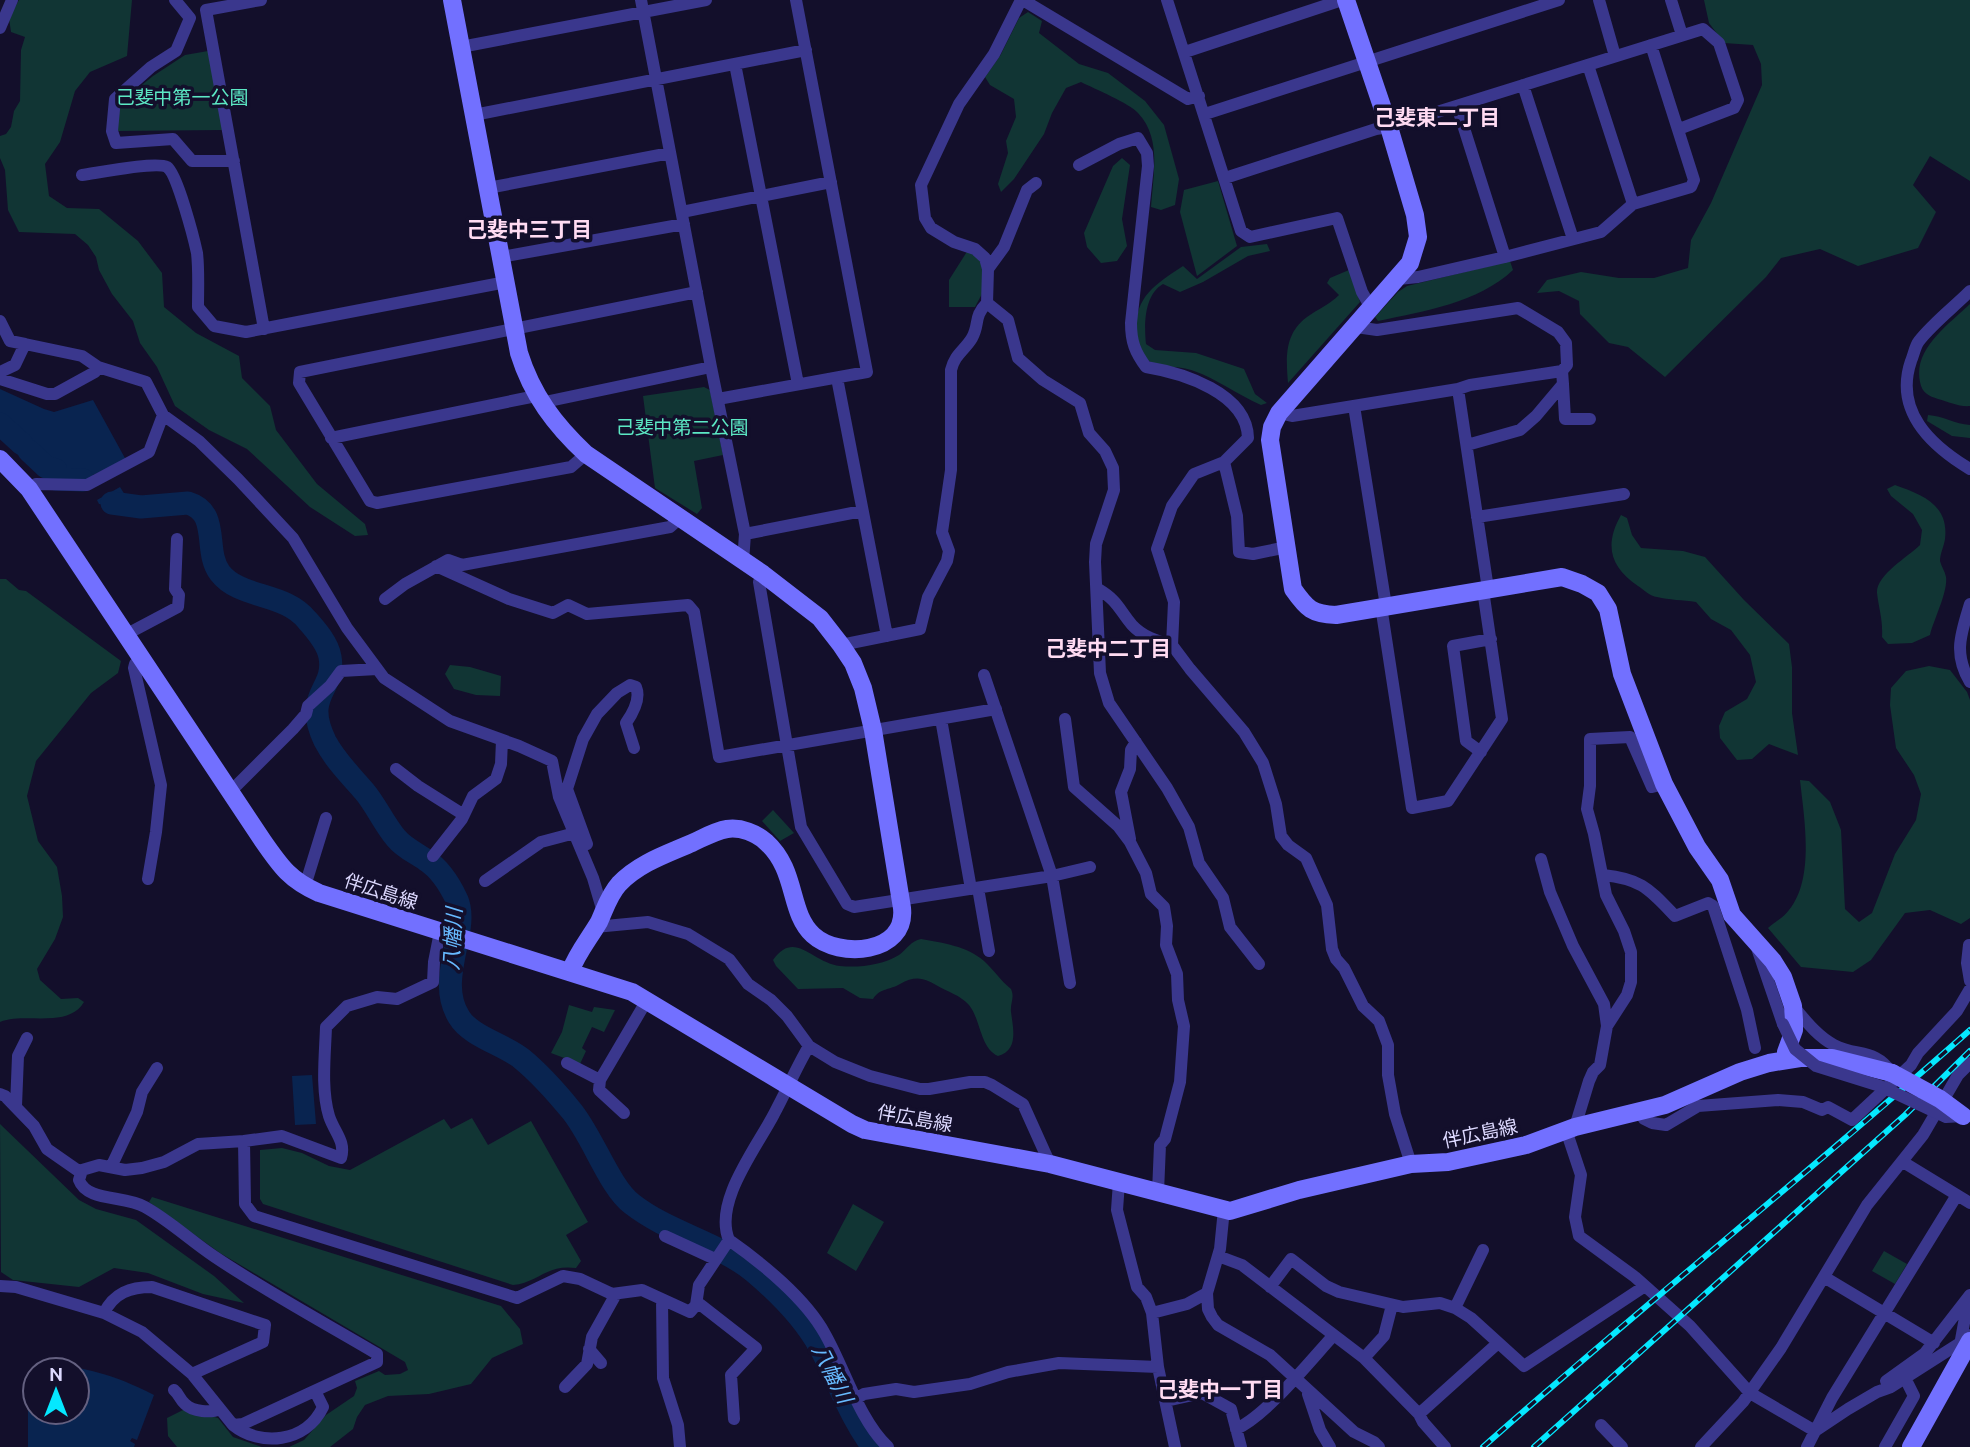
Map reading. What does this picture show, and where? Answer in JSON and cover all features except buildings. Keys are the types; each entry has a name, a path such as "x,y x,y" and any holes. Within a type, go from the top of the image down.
{"street":[{"path":"0,28 12,0"},
{"path":"175,0 190,19 176,51 151,67 115,99 112,131 116,143 173,139 192,161 234,161"},
{"path":"261,0 206,10 264,329"},
{"path":"452,0 514,329 527,378 538,400 561,430 586,454 763,574 820,618 841,645 853,663 863,688 873,730 900,899 901,921 896,934 888,941 860,948 832,946 816,938 804,924 787,870 770,846 752,833 727,829 643,865 620,883 576,954 570,972"},
{"path":"461,47 643,6 706,0"},
{"path":"718,399 867,372 796,0"},
{"path":"841,645 920,629 928,597 947,561 949,551 942,532 951,470 951,370 953,359 973,337 978,312 987,303 988,269 985,258 975,249 954,242 931,228 925,218 921,185 959,104 994,54 1022,0 1188,99 1199,96"},
{"path":"1167,0 1241,230 1250,237 1337,218 1362,292 1371,308"},
{"path":"1185,52 1344,0 1389,127 1415,215 1418,237 1410,263 1279,413 1272,427 1270,440 1293,589 1312,612 1336,615 1562,577 1598,593 1608,609 1622,674 1664,784 1688,831 1720,880 1732,915 1783,977 1793,1006 1794,1030 1782,1060"},
{"path":"1205,114 1559,0"},
{"path":"1599,0 1615,56"},
{"path":"1671,0 1682,36"},
{"path":"643,6 745,534 743,562"},
{"path":"1225,178 1376,128 1389,127 1703,29 1719,43 1738,100 1734,108 1679,129"},
{"path":"1398,279 1505,257 1601,232 1633,204 1691,187 1694,180 1651,45"},
{"path":"474,115 806,50"},
{"path":"735,64 798,384"},
{"path":"1588,65 1633,204"},
{"path":"1523,85 1573,239"},
{"path":"1457,106 1505,257"},
{"path":"1079,165 1119,144 1138,138 1147,153 1148,166 1131,338 1136,354 1146,367 1199,381 1233,404 1248,425 1248,438 1223,462 1194,474 1172,506 1157,549 1174,602 1172,645"},
{"path":"488,188 670,153"},
{"path":"82,175 155,165 167,167 173,174 197,255 198,307 215,326 246,332 506,282"},
{"path":"501,257 683,218 762,196 831,182"},
{"path":"988,269 1004,247 1027,190 1036,183"},
{"path":"1970,291 1918,342 1907,374 1907,401 1918,424 1948,456 1970,469"},
{"path":"586,454 571,467 377,503 370,501 299,383 300,372 697,292"},
{"path":"987,303 1008,320 1018,358 1043,380 1080,403 1089,433 1105,451 1113,468 1114,490 1096,544 1100,673 1109,703 1189,827 1199,863 1223,898 1230,927 1259,964"},
{"path":"1356,327 1377,330 1518,308 1558,332 1566,343 1567,365 1563,377 1536,416 1520,430 1467,445"},
{"path":"0,321 10,341 82,356 98,367 146,382 163,415 199,441 238,478 293,538 347,628 384,678 450,721 552,761 559,797 593,878"},
{"path":"0,372 15,365 25,344"},
{"path":"0,379 47,394 55,394 95,372 98,367"},
{"path":"331,438 711,367"},
{"path":"1279,413 1292,416 1469,385 1563,377"},
{"path":"1563,377 1565,419 1590,419"},
{"path":"837,378 887,636"},
{"path":"1354,406 1412,808 1448,801 1502,719 1478,517 1458,389"},
{"path":"29,489 36,484 87,485 142,456 149,452 163,415"},
{"name":"伴広島線","path":"0,459 29,489 280,866 294,880 305,887 613,985 648,1000 865,1130 1051,1164 1224,1209 1243,1208 1299,1190 1411,1164 1448,1162 1526,1145 1571,1128 1641,1113 1740,1072 1782,1060 1832,1058 1892,1073 1940,1099 1967,1119"},
{"path":"1223,462 1237,516 1239,552 1253,554 1287,547"},
{"path":"1478,517 1624,494"},
{"path":"745,534 862,511"},
{"path":"385,599 447,560 462,565 670,527 679,519"},
{"path":"127,634 178,607 175,589 177,539"},
{"path":"436,566 509,599 553,613 568,605 587,614 688,605 694,612 719,757 996,709"},
{"path":"763,574 759,582 801,827 844,902 854,907 1052,876 1090,867"},
{"path":"1098,589 1114,598 1134,627 1153,640 1172,645 1244,732 1263,763 1276,804 1281,836 1288,845 1306,858 1327,905 1332,948 1336,959 1344,968 1363,1006 1379,1021 1388,1045 1388,1075 1395,1114 1411,1164"},
{"path":"1970,604 1960,641 1959,659 1970,681"},
{"path":"1480,752 1466,741 1453,646 1491,639"},
{"path":"142,659 134,668 161,785 148,879"},
{"path":"229,789 237,785 293,729 306,714 309,705 343,670 377,669"},
{"path":"984,675 1052,876 1070,983"},
{"path":"599,919 586,839 567,789 583,739 597,714 617,693 630,685 636,687 638,692 626,723 634,748"},
{"path":"941,719 989,951"},
{"path":"1065,719 1074,787 1118,826 1130,842 1146,873 1152,894 1164,907 1166,945 1177,974 1178,1000 1184,1026 1180,1082 1158,1155 1158,1192"},
{"path":"1607,1026 1627,995 1631,982 1631,952 1606,895 1587,809 1590,739 1630,737 1652,787 1664,784"},
{"path":"433,856 464,815 473,796 498,776 502,740"},
{"path":"1130,842 1121,792 1130,769 1131,750 1136,742"},
{"path":"396,769 464,815"},
{"path":"305,887 326,818"},
{"path":"485,881 541,842 575,833"},
{"path":"1541,859 1550,892 1573,946 1604,1004 1607,1026 1600,1065 1593,1072 1571,1128 1581,1175 1575,1217 1579,1236 1645,1286 1690,1326 1749,1393 1815,1431"},
{"path":"1603,875 1636,880 1650,890 1675,916 1708,903 1713,906 1747,1010 1755,1048"},
{"path":"599,919 648,922 688,934 729,960 743,980 771,1000 787,1016 809,1046 835,1062 870,1076 920,1089 970,1082 992,1085 1023,1104 1051,1164"},
{"path":"80,1172 93,1165 125,1170 142,1168 164,1162 198,1144 282,1136 341,1158 343,1145 329,1116 325,1091 327,1027 347,1006 377,997 397,999 433,982 434,962 450,935"},
{"path":"1755,940 1783,1024 1795,1049 1816,1066 1880,1086 1945,1117 1967,1119"},
{"path":"1969,945 1967,963 1970,981"},
{"path":"1641,1113 1644,1119 1666,1125 1698,1106 1788,1100 1803,1102 1822,1110 1828,1107 1852,1120 1911,1065 1918,1053 1957,1011 1970,989"},
{"path":"624,1113 599,1090 600,1080 648,1000"},
{"path":"1793,1006 1825,1040 1836,1046 1873,1055 1884,1061 1892,1073"},
{"path":"16,1106 17,1063 27,1038"},
{"path":"244,1141 245,1204 254,1216 517,1298 563,1276 580,1279 612,1294 642,1290 690,1312 697,1302 699,1285 721,1251 729,1200 742,1169 809,1046"},
{"path":"567,1063 600,1080"},
{"path":"1701,1447 1743,1402 1781,1348 1867,1205 1903,1162 1934,1118 1958,1075 1970,1063"},
{"path":"111,1167 137,1112 142,1092 157,1068"},
{"path":"0,1094 16,1106 34,1126 47,1149 80,1172"},
{"path":"1903,1162 1970,1203"},
{"path":"80,1172 80,1183 88,1192 142,1205 216,1258 377,1354 377,1362 243,1424 233,1425"},
{"path":"1119,1182 1117,1210 1137,1287 1146,1297 1152,1313 1158,1367 1175,1447"},
{"path":"1807,1447 1832,1398 1957,1195"},
{"path":"1224,1209 1218,1256 1207,1293 1208,1309 1218,1325 1270,1355 1354,1432 1374,1441 1379,1447"},
{"path":"665,1237 755,1259 815,1319 836,1353 873,1430 888,1447"},
{"path":"1455,1308 1483,1250"},
{"path":"1218,1256 1242,1265 1364,1358 1419,1414 1445,1447"},
{"path":"1270,1287 1290,1259 1326,1286 1403,1307 1440,1303 1471,1318 1524,1366 1645,1286"},
{"path":"1824,1277 1934,1343"},
{"path":"0,1286 16,1287 104,1313 142,1332 192,1374 240,1434 257,1440 274,1443 291,1440 302,1433 323,1407 315,1391"},
{"path":"104,1313 110,1302 121,1293 135,1288 152,1287 265,1325 263,1342 192,1374"},
{"path":"1152,1313 1187,1304 1207,1293"},
{"path":"565,1387 587,1364 592,1337 616,1294"},
{"path":"1911,1447 1956,1366 1967,1339 1969,1296"},
{"path":"1877,1392 1884,1382 1925,1353 1969,1296"},
{"path":"662,1300 663,1378 678,1425 680,1447"},
{"path":"697,1302 756,1348 731,1375 734,1419"},
{"path":"1364,1358 1384,1336 1391,1305"},
{"path":"1236,1429 1248,1424 1299,1383 1333,1336"},
{"path":"1815,1431 1967,1339"},
{"path":"1419,1414 1498,1343"},
{"path":"589,1349 601,1363"},
{"path":"857,1398 864,1394 896,1389 914,1392 970,1384 1008,1372 1059,1363 1158,1367"},
{"path":"1885,1447 1914,1396 1905,1378"},
{"path":"1299,1383 1311,1401 1320,1430 1331,1447"},
{"path":"174,1390 183,1403 191,1408 213,1412 220,1409"},
{"path":"1166,1401 1202,1393 1231,1409 1241,1447"},
{"path":"1601,1425 1622,1447"}],"green space":[{"path":"19,0 132,0 127,56 90,72 75,91 60,142 45,164 49,196 67,208 99,209 138,241 162,273 164,307 196,333 239,356 242,378 270,406 276,430 317,484 365,524 368,535 355,536 310,507 247,449 209,430 175,406 157,367 140,343 133,321 112,294 88,245 75,234 19,232 8,210 5,170 0,158 0,136 6,134 11,127 14,111 20,101 21,50 25,37 11,32 9,18"},
{"path":"1704,0 1970,0 1970,181 1930,156 1913,185 1936,212 1918,248 1858,266 1820,249 1781,258 1766,277 1665,377 1628,347 1609,343 1580,314 1579,301 1559,291 1537,293 1547,280 1581,272 1619,278 1654,278 1688,268 1691,240 1711,203 1762,85 1761,64 1753,45 1724,43 1709,23"},
{"path":"1028,12 1042,21 1039,33 1079,64 1108,73 1145,101 1164,125 1179,179 1175,205 1161,210 1151,207 1154,158 1146,123 1134,109 1081,82 1066,88 1044,134 1014,179 1001,192 998,184 1008,153 1006,141 1016,117 1014,99 990,85 985,77 1000,56 1019,18"},
{"name":"己斐中第一公園","path":"208,51 223,130 116,131 120,107 127,97 185,55"},
{"path":"1122,158 1130,165 1122,219 1127,246 1117,261 1101,263 1087,247 1084,233 1113,166"},
{"path":"1218,181 1237,246 1197,276 1180,212 1184,190"},
{"path":"1267,244 1270,251 1248,256 1180,292 1163,284 1152,295 1145,328 1146,344 1155,350 1196,353 1244,369 1255,394 1267,403 1261,405 1194,371 1158,365 1145,358 1137,342 1136,323 1142,302 1154,287 1183,266 1197,279 1241,247"},
{"path":"968,250 983,260 984,290 975,307 949,307 949,280"},
{"path":"1510,261 1513,270 1499,281 1467,298 1378,321 1375,317 1407,286"},
{"path":"1349,270 1360,302 1288,383 1288,347 1294,331 1307,317 1339,295 1327,283 1330,278"},
{"path":"1970,304 1970,406 1966,406 1926,394 1921,386 1919,370 1934,338"},
{"name":"己斐中第二公園","path":"704,387 710,390 723,455 694,461 702,508 697,514 655,488 643,396"},
{"path":"1928,415 1970,425 1970,438 1952,436 1927,421"},
{"path":"1895,485 1932,503 1943,518 1945,539 1940,561 1946,583 1930,635 1912,643 1888,644 1882,637 1878,586 1887,573 1920,545 1922,530 1913,514 1891,496 1887,489"},
{"path":"1621,515 1627,518 1632,535 1641,548 1683,551 1705,557 1789,644 1792,713 1798,755 1769,744 1752,759 1737,760 1720,738 1719,726 1725,712 1747,699 1756,682 1750,655 1731,630 1711,619 1696,602 1652,595 1621,571 1613,555 1612,546"},
{"path":"0,579 6,579 19,590 26,591 121,661 118,673 91,693 36,761 27,796 38,841 57,867 62,896 63,917 55,939 37,969 40,980 61,999 78,998 84,1002 77,1010 57,1018 10,1019 0,1022"},
{"path":"450,665 470,667 501,676 500,696 476,695 454,689 445,674"},
{"path":"1929,666 1950,670 1970,700 1970,918 1961,924 1930,910 1905,913 1871,960 1853,972 1801,967 1768,928 1789,910 1802,882 1806,847 1800,780 1809,781 1830,802 1841,830 1845,909 1859,922 1872,913 1895,854 1916,820 1921,794 1914,775 1896,748 1890,705 1891,688 1906,671"},
{"path":"773,810 794,833 780,841 762,821"},
{"path":"921,939 970,952 984,961 1011,989 1013,1038 1005,1053 998,1056 988,1047 969,1005 958,996 927,980 910,980 882,991 873,999 860,998 843,988 798,989 773,960 781,951 796,947 830,964 855,967 871,965 899,955"},
{"path":"569,1005 592,1012 594,1007 615,1010 604,1032 592,1027 582,1048 586,1051 580,1064 551,1053 562,1032"},
{"path":"472,1118 488,1145 531,1121 588,1222 566,1235 581,1261 576,1268 549,1271 522,1284 513,1285 263,1204 260,1199 260,1150 282,1148 302,1153 329,1166 350,1170 444,1119 451,1129"},
{"path":"0,1124 79,1200 96,1209 136,1220 214,1276 244,1303 203,1294 148,1273 114,1268 79,1287 13,1280 1,1272"},
{"path":"152,1197 501,1306 520,1329 523,1344 492,1358 471,1384 429,1394 388,1396 365,1405 353,1429 330,1447 289,1447 304,1440 326,1415 354,1396 357,1388 355,1381 379,1371 385,1375 400,1374 408,1370 405,1362 220,1253 149,1202"},
{"path":"853,1204 884,1222 856,1271 827,1253"},
{"path":"1884,1251 1907,1264 1895,1284 1872,1271"},
{"path":"185,1409 218,1418 233,1437 262,1447 177,1447 168,1436 167,1418"}],"water":[{"path":"0,389 54,412 93,400 126,460 84,479 57,480 57,469 47,466 30,450 33,446 23,443 0,423"},
{"path":"120,487 130,503 141,507 127,509 99,504 97,500"},
{"path":"312,1075 316,1124 295,1125 292,1076"},
{"path":"91,1371 154,1395 137,1440 132,1438 130,1441 135,1444 134,1447 28,1447 28,1426 91,1426"}],"waterway":[{"name":"八幡川","path":"0,424 22,444"},
{"name":"八幡川","path":"0,426 21,445"},
{"name":"八幡川","path":"29,451 46,467 56,470 56,479 83,480"},
{"name":"八幡川","path":"28,452 34,456"},
{"name":"八幡川","path":"112,503 141,507 188,503 198,508 205,515 212,554 220,573 239,587 287,604 314,628 330,657 329,678 318,702 317,712 325,741 368,796 396,838 436,868 457,900 459,926 450,987 459,1017 471,1030 515,1054 535,1070 578,1120 616,1186 632,1204 661,1223 739,1261 781,1297 814,1336 873,1447"}],"railway":[{"path":"1483,1447 1970,1030"},
{"path":"1534,1447 1905,1115 1970,1051"}],"district":[{"name":"己斐東二丁目","path":"1437,118"},
{"name":"己斐中三丁目","path":"529,230"},
{"name":"己斐中二丁目","path":"1108,649"},
{"name":"己斐中一丁目","path":"1220,1390"}]}
